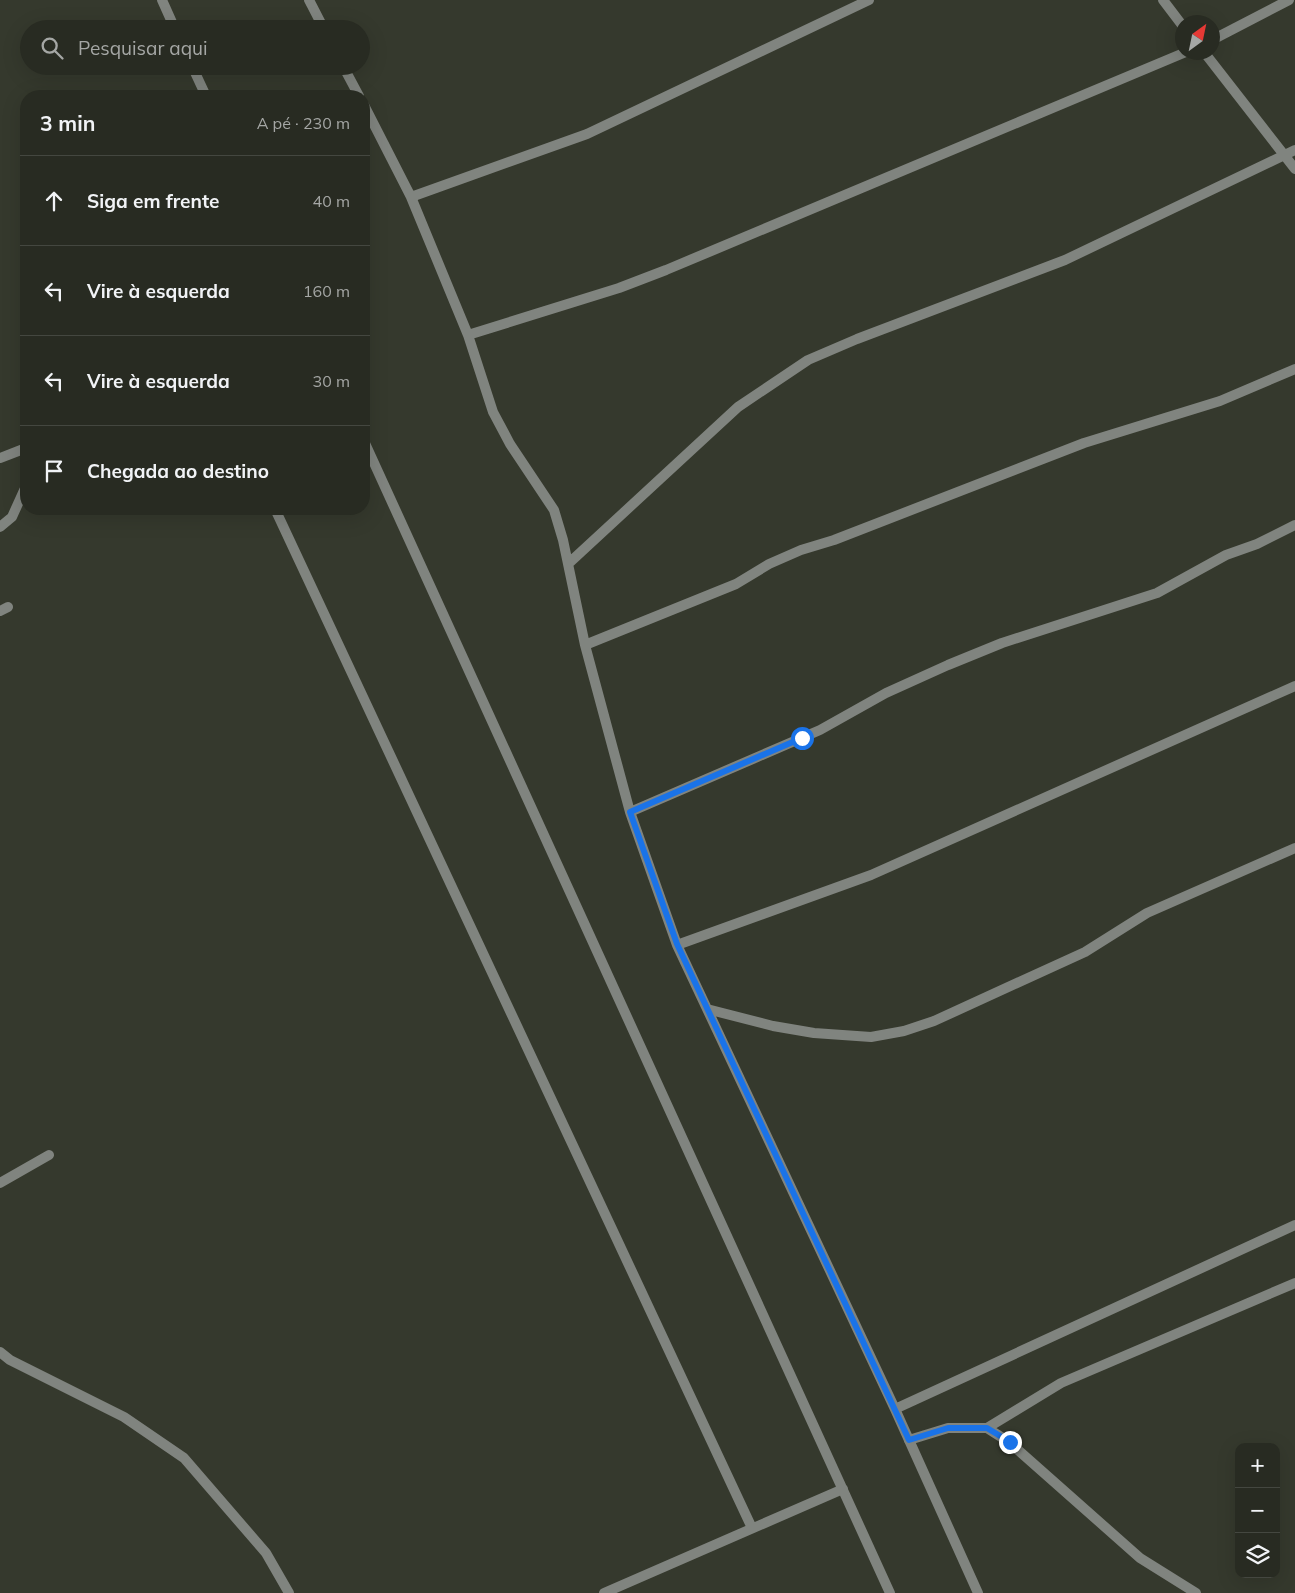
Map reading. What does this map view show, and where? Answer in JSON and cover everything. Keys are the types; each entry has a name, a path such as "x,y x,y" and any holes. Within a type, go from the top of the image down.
{"street":[{"path":"162,0 171,20"},
{"path":"309,0 319,20"},
{"path":"411,197 587,134 869,0"},
{"path":"1163,0 1175,16"},
{"path":"1220,36 1289,0"},
{"path":"468,335 619,288 666,270 1175,57"},
{"path":"1210,60 1295,169"},
{"path":"196,75 203,90"},
{"path":"348,75 356,90"},
{"path":"370,117 411,197 468,335 493,412 510,444 554,510 585,644 630,812 677,944 895,1408 978,1593"},
{"path":"568,564 738,407 808,360 857,339 1065,260 1295,150"},
{"path":"585,644 736,584 769,564 801,550 834,540 1084,443 1220,401 1295,369"},
{"path":"0,458 20,450"},
{"path":"370,453 890,1593"},
{"path":"0,527 12,517 20,499"},
{"path":"278,515 752,1528"},
{"path":"630,812 820,730 886,693 939,669 1002,643 1157,593 1226,555 1257,544 1295,525"},
{"path":"677,944 872,875 1295,686"},
{"path":"706,1009 773,1026 814,1033 871,1037 904,1031 934,1021 1085,952 1146,913 1295,848"},
{"path":"0,1183 49,1156"},
{"path":"895,1408 1295,1225"},
{"path":"909,1440 948,1428 987,1428 1061,1383 1295,1283"},
{"path":"0,1352 10,1360 124,1417 184,1458 266,1553 289,1593"},
{"path":"987,1428 1010,1442 1140,1558 1196,1593"},
{"path":"604,1593 842,1489"}],"route":[{"path":"802,738 630,812 677,944 909,1440 948,1428 987,1428 1010,1442"}]}
